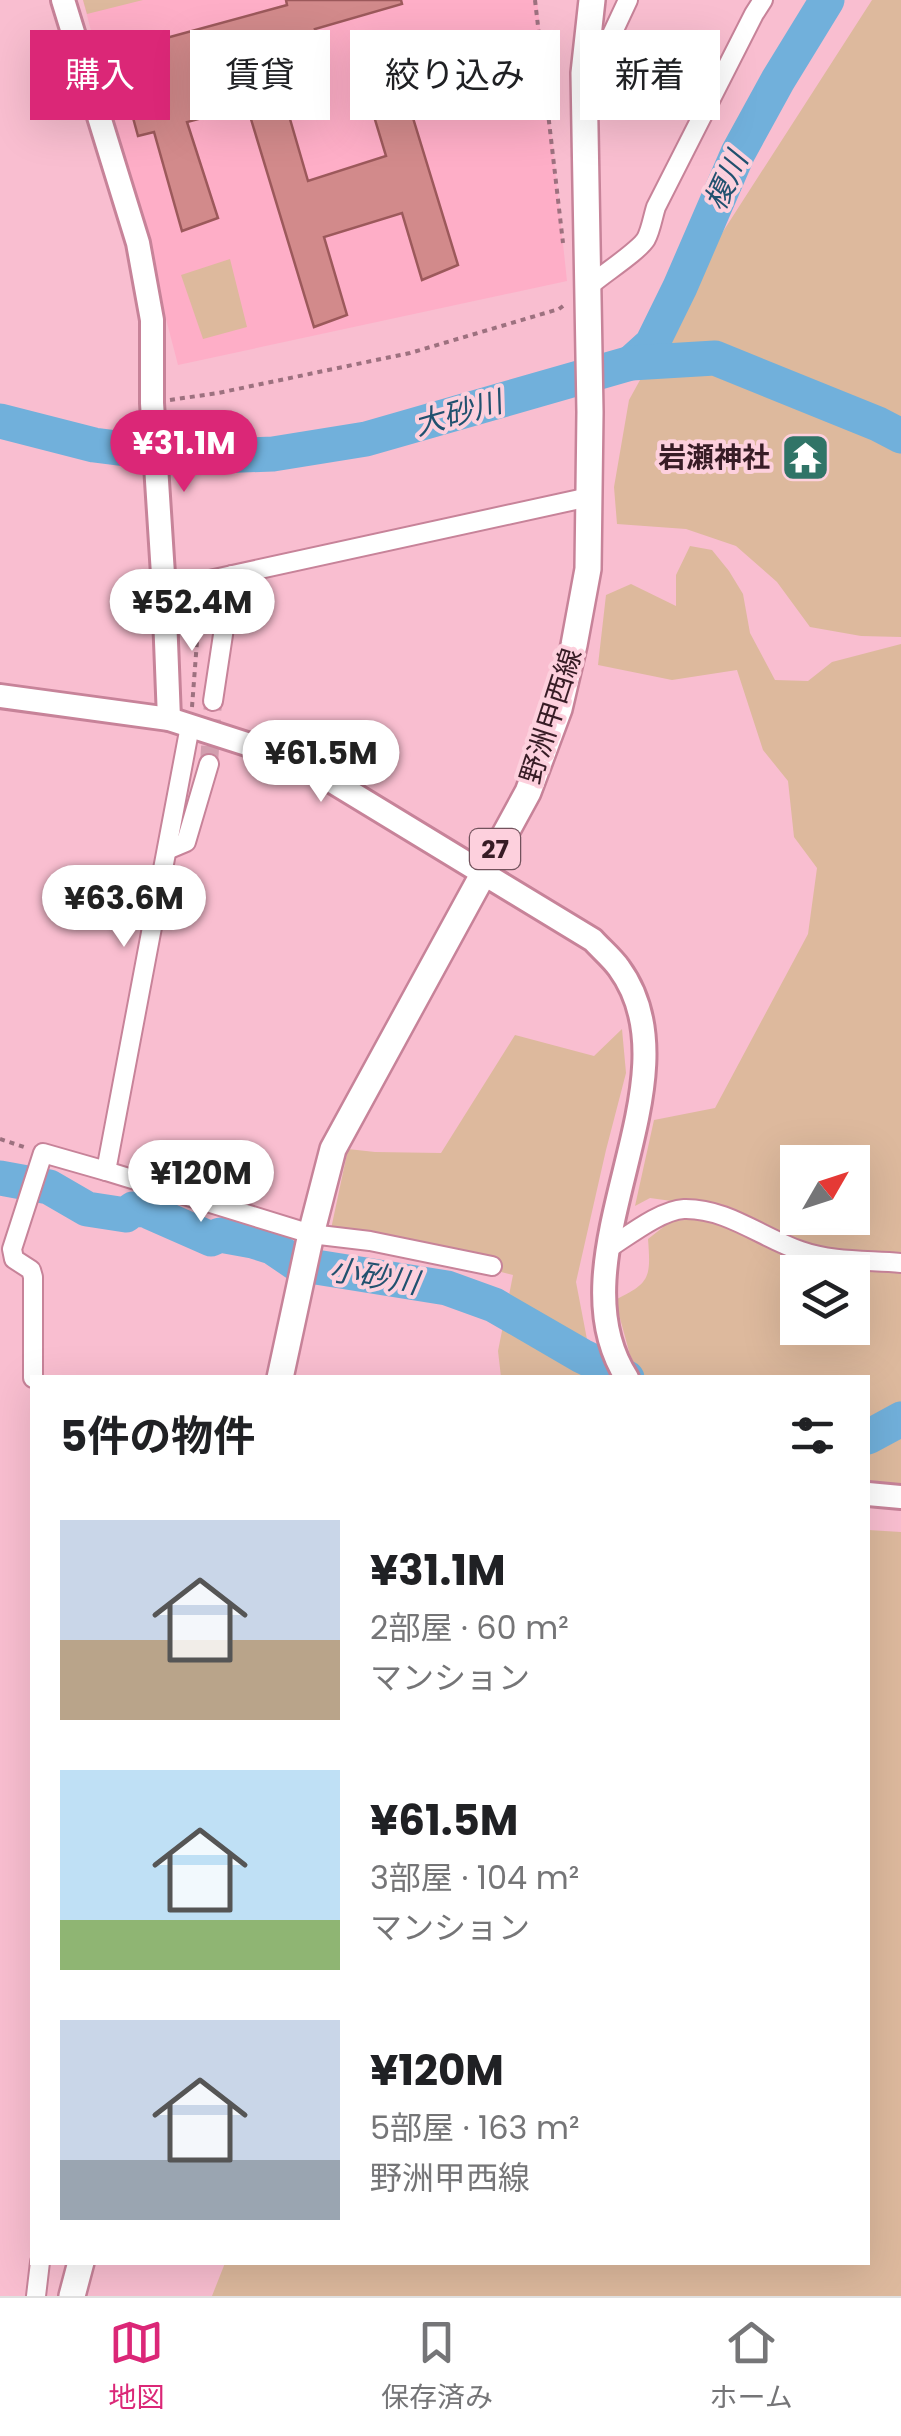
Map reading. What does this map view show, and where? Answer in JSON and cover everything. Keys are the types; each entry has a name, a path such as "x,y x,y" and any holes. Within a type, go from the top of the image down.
{"main road":[{"name":"野洲甲西線","path":"589,30 592,0"},
{"name":"野洲甲西線","path":"281,1375 333,1150 528,792 558,710 574,645 588,569 590,412 579,323 587,288 585,120"},
{"path":"72,2296 80,2265"}],"street":[{"path":"63,0 138,243 152,320 152,402 164,590 180,722 167,850 106,1171"},
{"path":"614,30 628,0"},
{"path":"587,288 646,240 656,206 763,0"},
{"path":"164,590 589,497"},
{"path":"213,701 232,575"},
{"path":"0,696 180,722 281,756 330,780 593,940 620,968 640,1014 646,1042 644,1073 608,1248 603,1297 611,1341 626,1375"},
{"path":"167,850 186,842 209,764"},
{"path":"33,1375 31,1270 18,1263 12,1254 43,1152 106,1171 306,1256 370,1241 492,1266"},
{"path":"608,1248 656,1219 682,1209 742,1223 805,1253 901,1263"},
{"path":"870,1494 901,1497"},
{"path":"38,2295 40,2265"}],"path":[{"path":"535,0 563,244"},
{"path":"152,402 218,393 410,353 559,309 570,300 579,323"},
{"path":"180,722 202,582"},
{"path":"0,1139 43,1152"}],"shaded area":[{"path":"83,0 537,0 540,30 350,30 350,120 550,120 567,281 178,365 114,120 170,120 170,30 91,30"},
{"path":"83,0 143,0 87,14"},
{"path":"872,0 901,0 901,637 861,636 810,627 777,582 736,546 686,529 617,524 614,487 629,400 715,244"},
{"path":"230,259 247,327 203,339 181,275"},
{"path":"690,546 712,550 743,594 750,633 775,680 808,681 832,662 901,644 901,1487 870,1485 870,1375 640,1375 630,1355 615,1300 646,1278 648,1239 671,1221 728,1217 693,1204 650,1198 635,1206 654,1120 715,1108 808,934 817,868 794,837 788,781 763,750 737,670 672,680 598,665 606,595 631,584 676,606 676,575"},
{"path":"622,1029 626,1073 576,1282 590,1355 603,1375 501,1375 498,1351 513,1275 331,1229 348,1149 441,1153 515,1035 594,1056"},
{"path":"870,1530 901,1532 901,2296 212,2296 224,2265 870,2265"}],"building":[{"path":"286,0 401,0 402,4 315,30 196,30 287,5"},
{"path":"190,32 190,120 194,120 187,122 218,218 182,231 154,132 138,136 134,120 170,120 170,37"},
{"path":"251,120 290,120 308,181 386,156 375,120 414,120 458,265 422,280 402,213 324,237 347,315 314,327"}],"waterway":[{"name":"榎川","path":"631,363 652,344 738,153 827,0"},
{"name":"大砂川","path":"0,421 94,445 188,457 273,454 366,439 631,363 715,358 901,436"},
{"name":"小砂川","path":"0,1178 49,1187 87,1209 126,1215 133,1209 145,1210 211,1239 220,1235 253,1241 272,1247 297,1264 447,1288 494,1305 621,1375"},
{"name":"小砂川","path":"870,1436 901,1419"}],"tunnel":[{"path":"209,764 213,701"}],"place":[{"name":"岩瀬神社","path":"805,457"}]}
